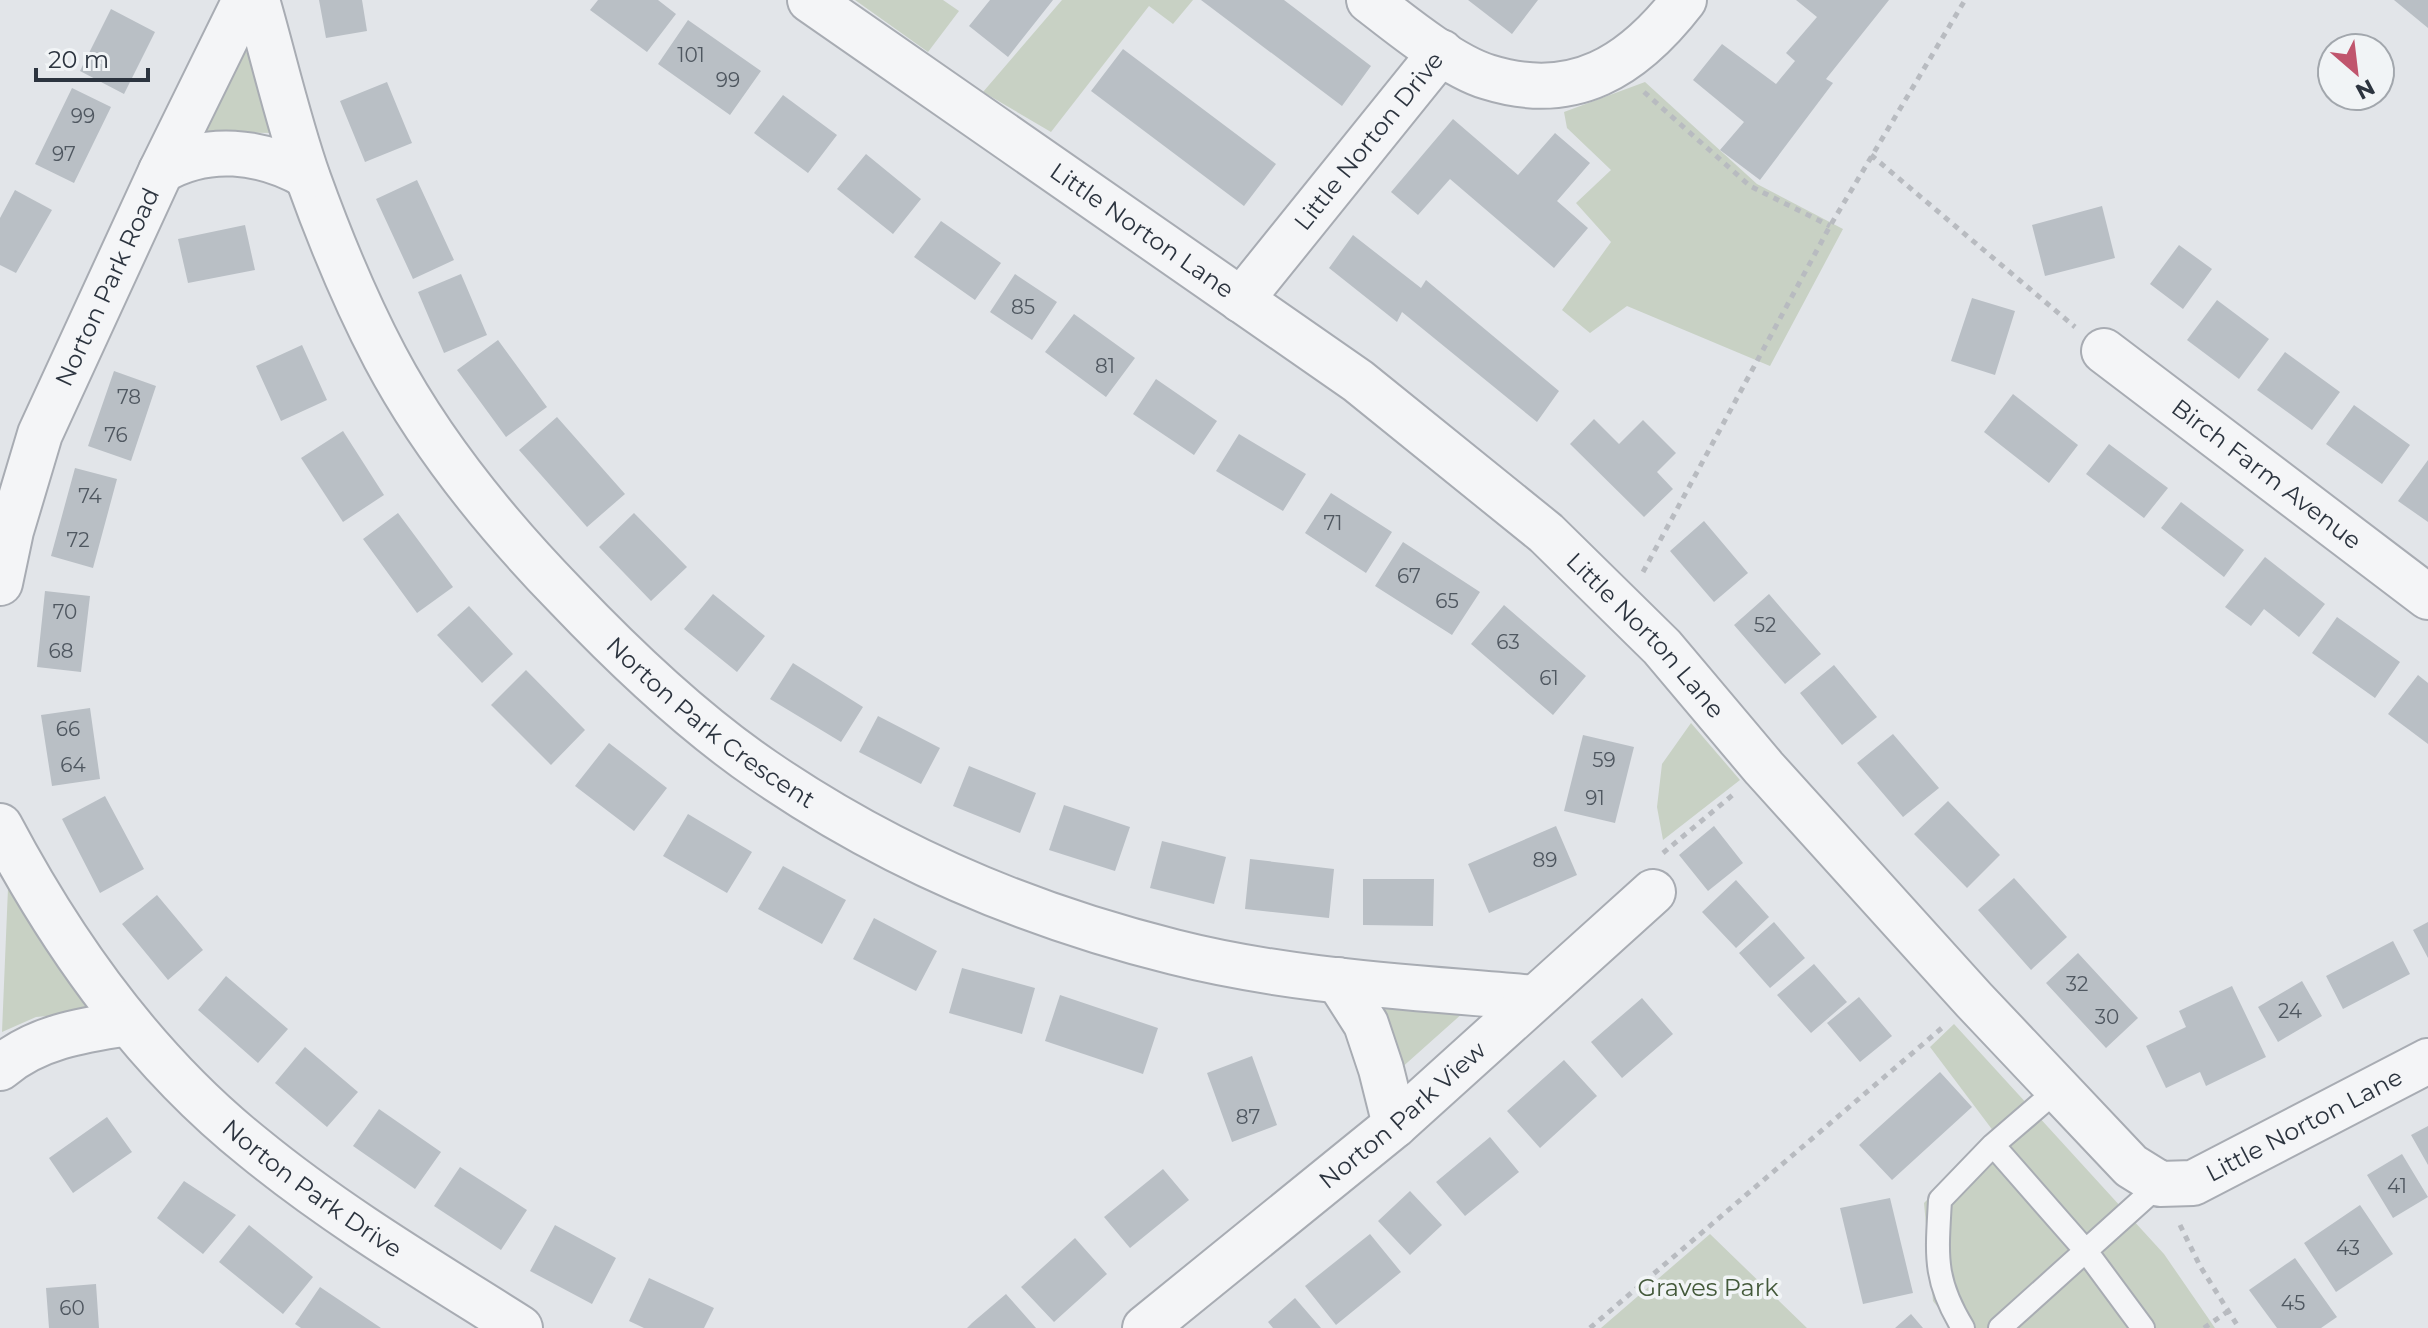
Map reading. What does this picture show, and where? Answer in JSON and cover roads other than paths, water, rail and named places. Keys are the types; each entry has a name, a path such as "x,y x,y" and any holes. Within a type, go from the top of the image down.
{"street":[{"name":"Norton Park Road","path":"0,583 11,531 40,434 161,171 245,0"},
{"name":"Norton Park Crescent","path":"257,0 307,176 342,264 385,358 440,447 508,536 586,617 687,713 764,772 889,847 1001,898 1174,952 1257,970 1534,998"},
{"name":"Little Norton Lane","path":"810,0 1358,381 1546,533 1662,647 1764,768 1974,1000 2131,1166 2160,1184 2193,1183 2428,1061"},
{"path":"1369,0 1441,52"},
{"name":"Little Norton Drive","path":"1241,300 1441,52 1485,76 1529,86 1577,82 1623,61 1660,32 1684,0"},
{"path":"161,171 192,157 234,153 279,163 307,176"},
{"name":"Birch Farm Avenue","path":"2104,351 2428,597"},
{"name":"Norton Park Drive","path":"0,826 80,961 128,1023 197,1095 252,1147 377,1237 520,1328"},
{"name":"Norton Park View","path":"1145,1328 1395,1125 1653,892"},
{"path":"1338,980 1366,1024 1395,1125"},
{"path":"0,1068 17,1054 55,1037 128,1023"}],"lane":[{"path":"1963,1328 1948,1303 1937,1262 1940,1200 1993,1145 2057,1090"},
{"path":"1993,1145 2086,1251 2143,1328"},
{"path":"2000,1328 2160,1184"}],"park label":[{"name":"Graves Park","path":"1708,1288"}]}
